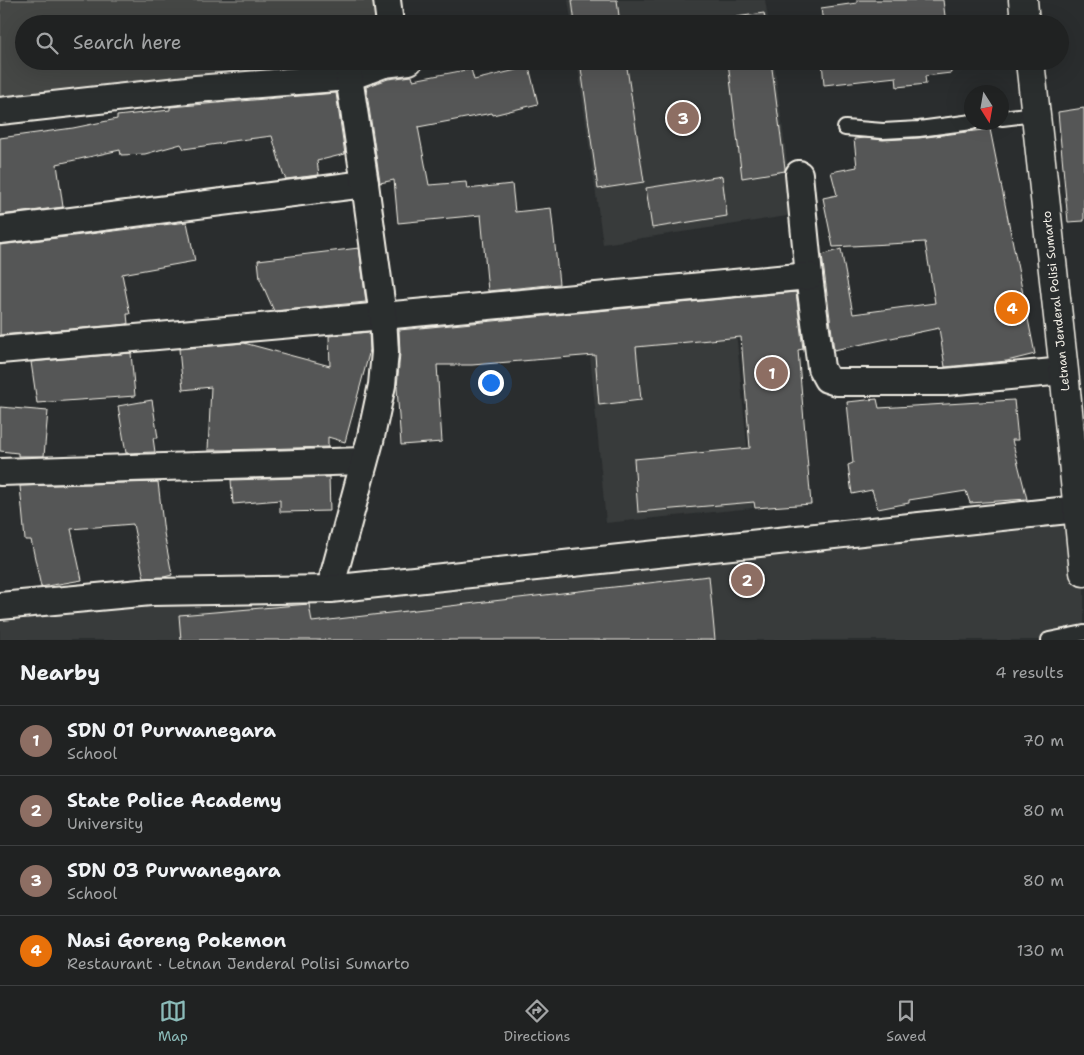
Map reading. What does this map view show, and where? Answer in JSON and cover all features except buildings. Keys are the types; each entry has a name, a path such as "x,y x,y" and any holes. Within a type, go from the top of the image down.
{"street":[{"path":"387,0 389,15"},
{"path":"0,112 196,89 349,77 370,70"},
{"name":"Letnan Jenderal Polisi Sumarto","path":"1031,70 1064,371 1076,413 1078,509 1084,572"},
{"path":"330,588 382,385 385,352 383,316 349,77"},
{"path":"799,174 809,276 821,368 827,379 836,382 945,382 1064,371"},
{"path":"0,230 365,184"},
{"path":"0,350 809,276"},
{"path":"0,472 364,461"},
{"path":"0,606 151,592 330,588 1078,509"}],"lane":[{"path":"1009,117 1035,114"},
{"path":"845,128 883,131 920,130 964,123"},
{"path":"1049,640 1084,633"}],"shaded area":[{"path":"0,0 379,0 378,15 15,15 15,70 289,70 0,106"},
{"path":"568,0 765,0 768,15 570,15"},
{"path":"578,70 775,70 794,215 603,244"},
{"path":"732,289 753,508 606,523 585,303"},
{"path":"1078,509 1084,572 1084,640 0,640 0,613"}],"place":[{"name":"SDN 03 Purwanegara","path":"683,118"},
{"name":"Nasi Goreng Pokemon","path":"1012,308"},
{"name":"SDN 01 Purwanegara","path":"772,373"},
{"name":"State Police Academy","path":"747,580"}]}
